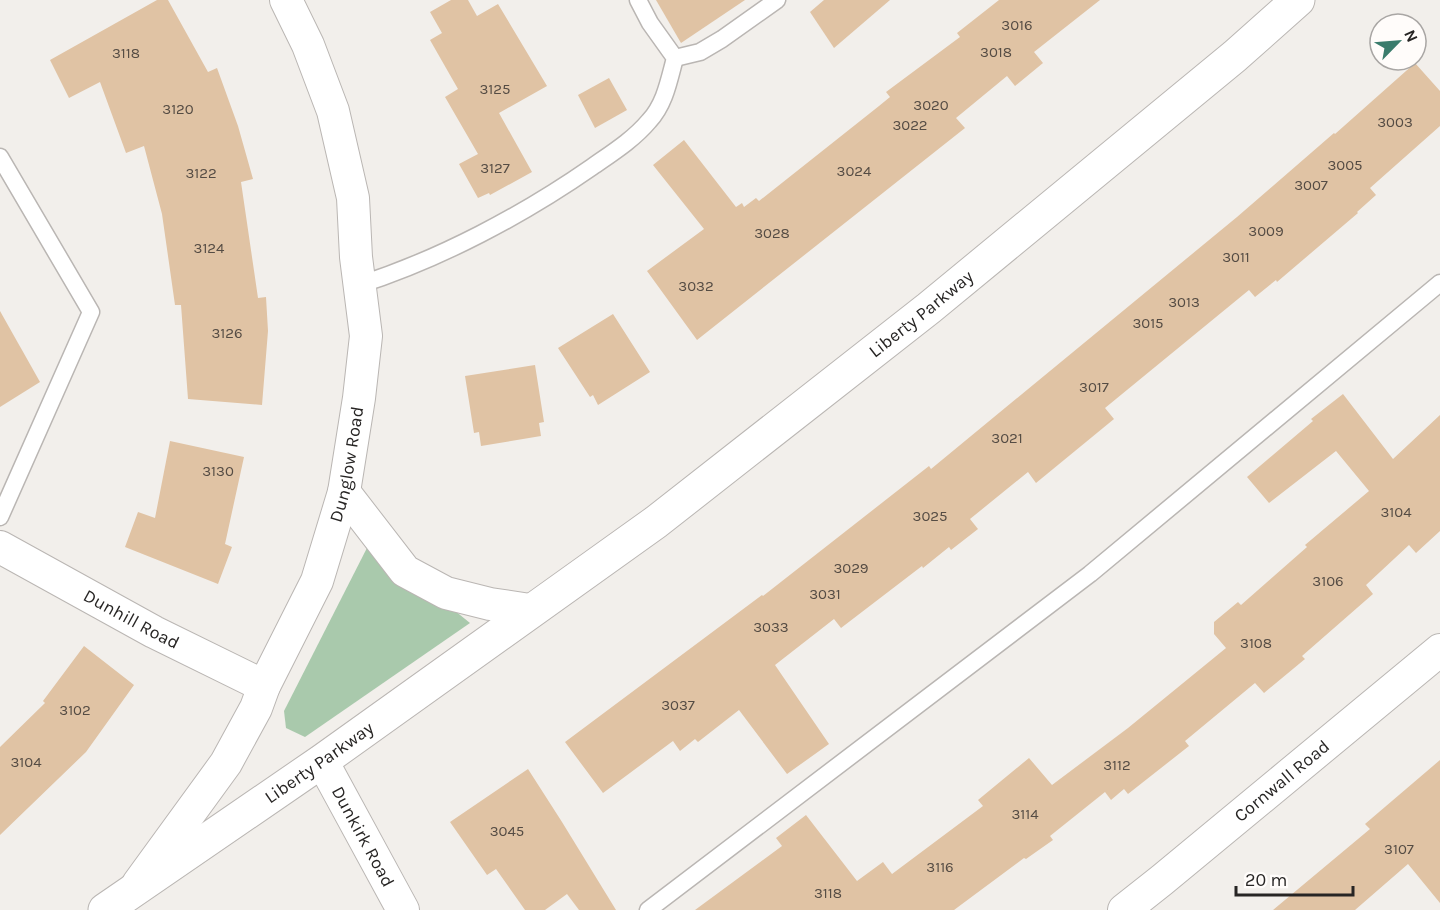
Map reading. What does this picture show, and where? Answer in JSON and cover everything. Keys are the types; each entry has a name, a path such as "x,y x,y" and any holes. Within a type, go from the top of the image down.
{"street":[{"name":"Dunglow Road","path":"135,888 226,764 256,708 264,686 317,581 344,492 366,336 359,285 353,198 333,111 308,45 286,0"},
{"name":"Liberty Parkway","path":"105,910 322,761 656,522 929,308 1235,56 1298,0"},
{"path":"344,492 405,571 446,593 490,604 530,610"},
{"name":"Dunhill Road","path":"2,552 154,632 264,686"},
{"name":"Cornwall Road","path":"1124,910 1172,873 1440,650"},
{"name":"Dunkirk Road","path":"322,761 403,910"}],"lane":[{"path":"638,0 650,23 675,58"},
{"path":"675,58 700,52 777,0"},
{"path":"359,285 391,275 500,224 610,154 651,120 665,95 675,58"},
{"path":"0,157 92,312 0,517"},
{"path":"648,910 1090,574 1440,283"}],"green space":[{"path":"370,542 470,623 305,737 286,728 284,711"}],"building":[{"path":"157,0 168,0 208,72 217,68 238,126 253,179 241,182 258,298 266,297 268,331 262,405 188,399 181,305 175,305 162,214 144,146 126,153 100,82 69,98 50,60"},
{"path":"451,0 468,0 477,16 498,4 547,86 499,113 532,172 490,195 489,193 478,198 459,164 478,154 445,97 458,89 430,40 442,33 430,12"},
{"path":"656,0 745,0 681,43"},
{"path":"824,0 890,0 834,48 810,12"},
{"path":"999,0 1100,0 1034,52 1043,63 1015,86 1007,76 956,118 965,128 697,340 647,271 704,229 653,165 684,140 736,207 742,203 744,207 756,198 759,201 890,97 886,92 960,37 957,33"},
{"path":"1405,72 1423,72 1440,91 1440,126 1370,188 1376,195 1358,213 1277,282 1276,280 1255,297 1249,290 1105,408 1114,419 1036,483 1028,472 970,519 978,529 951,550 949,547 923,568 922,566 841,628 834,619 775,665 829,744 787,774 739,710 698,742 695,739 680,751 673,741 603,793 565,742 763,596 929,466 931,469 1335,134"},
{"path":"609,78 627,110 595,128 578,95"},
{"path":"0,311 40,382 0,407"},
{"path":"613,314 650,372 598,405 593,395 590,397 558,348"},
{"path":"535,365 544,422 539,423 541,436 481,446 479,432 474,433 465,376"},
{"path":"1343,394 1393,459 1440,415 1440,531 1416,553 1409,545 1366,585 1373,594 1302,656 1305,659 1264,693 1255,683 1185,741 1189,746 1128,794 1124,789 1111,800 1105,792 1050,836 1053,840 1026,859 1024,858 954,910 695,910 782,846 776,838 806,815 857,881 883,862 892,874 983,806 978,800 1029,758 1052,785 1128,728 1226,648 1214,634 1214,622 1238,602 1241,605 1307,547 1305,545 1369,491 1336,451 1269,503 1247,477 1313,421 1311,419"},
{"path":"170,441 244,457 225,544 232,547 218,584 125,547 138,512 155,518"},
{"path":"84,646 134,685 86,752 0,835 0,747 45,703 43,701"},
{"path":"1440,760 1440,903 1408,864 1355,910 1273,910 1370,829 1365,824"},
{"path":"528,769 616,910 579,910 567,894 545,910 525,910 496,869 487,875 450,822"}]}
